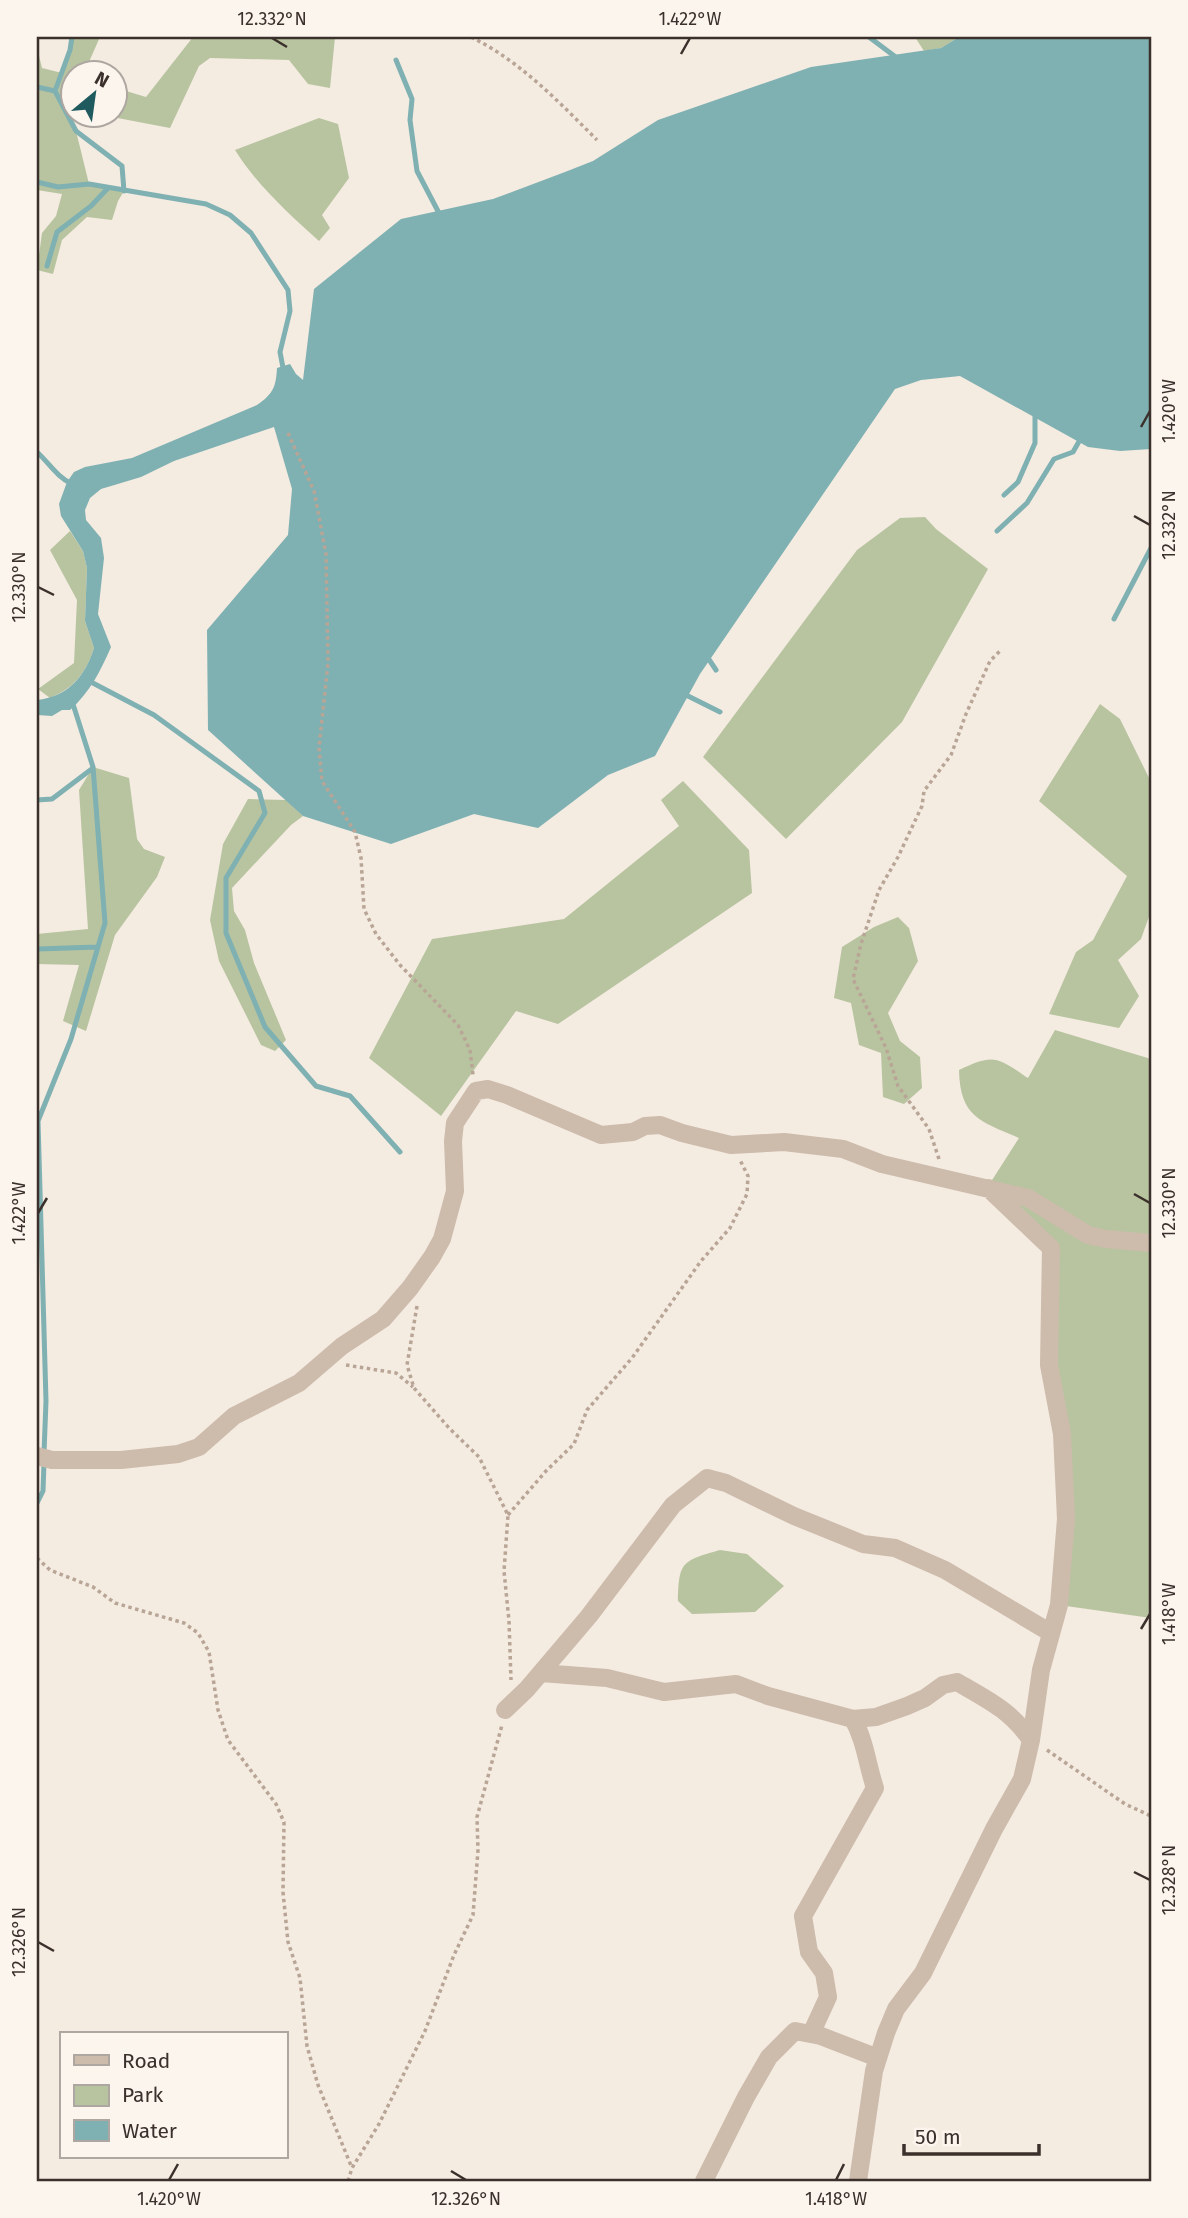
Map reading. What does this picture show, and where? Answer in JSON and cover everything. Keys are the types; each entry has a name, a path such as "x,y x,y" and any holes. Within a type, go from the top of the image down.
{"street":[{"path":"37,1456 52,1460 121,1460 178,1454 199,1447 234,1416 299,1383 342,1346 383,1320 432,1258 442,1239 455,1191 455,1123 476,1091 488,1089 508,1095 601,1135 633,1132 645,1126 660,1125 731,1145 784,1142 843,1149 882,1164 1028,1198 1088,1234 1106,1239 1151,1243"},
{"path":"858,2181 874,2071 896,2009 923,1973 994,1829 1022,1779 1031,1740 1041,1670 1059,1605 1066,1519 1062,1434 1049,1365 1051,1248 987,1188"},
{"path":"505,1710 541,1673 589,1616 673,1506 707,1478 726,1483 794,1516 863,1544 895,1548 945,1570 1051,1633"},
{"path":"541,1673 607,1678 664,1692 736,1684 768,1696 853,1719 876,1717 925,1698 943,1685 957,1682 1018,1721 1031,1740"},
{"path":"811,2034 828,1997 824,1973 809,1952 803,1916 875,1787 865,1760 862,1735 853,1719"},
{"path":"704,2181 769,2057 795,2031 878,2057"}],"path":[{"path":"471,37 496,49 556,99 597,140"},
{"path":"288,433 314,491 326,554 328,663 319,748 323,781 355,832 361,858 364,909 370,922 400,965 458,1025 470,1051 476,1091"},
{"path":"951,1179 939,1159 929,1129 898,1086 886,1048 853,979 861,944 879,890 922,806 924,791 951,755 990,661 1001,650"},
{"path":"508,1515 546,1471 574,1444 587,1410 632,1359 701,1261 730,1228 747,1194 748,1177 731,1145"},
{"path":"414,1388 407,1365 418,1297"},
{"path":"324,1363 396,1373 414,1388 479,1457 508,1515 504,1571 512,1675 477,1817 478,1850 472,1914 425,2031 379,2124 352,2168 348,2181"},
{"path":"37,1558 50,1570 93,1587 115,1602 184,1623 198,1633 209,1652 218,1710 229,1740 276,1804 284,1822 283,1892 288,1942 300,1978 307,2046 318,2085 352,2168"},
{"path":"1031,1740 1125,1804 1151,1816"}],"green space":[{"path":"72,37 100,37 90,60 67,60"},
{"path":"193,37 335,37 330,88 308,84 289,60 210,58 199,66 170,128 130,120 130,92 146,97"},
{"path":"915,37 959,37 941,48 924,51"},
{"path":"37,48 42,68 60,72 60,130 76,130 89,184 124,191 112,220 87,217 62,240 53,274 37,270 42,233 56,216 62,194 37,190"},
{"path":"319,118 338,124 349,178 322,215 330,228 319,241 263,187 235,150"},
{"path":"925,517 936,529 988,569 902,722 786,839 703,757 857,550 900,518"},
{"path":"70,531 83,551 87,568 85,621 94,648 78,679 50,698 38,689 74,663 77,600 50,550"},
{"path":"1100,704 1120,719 1151,782 1151,911 1141,939 1118,960 1139,996 1119,1028 1049,1014 1076,952 1093,940 1127,876 1039,801"},
{"path":"93,767 129,778 137,839 144,849 165,857 157,877 115,935 86,1031 63,1021 79,965 37,964 37,934 88,929 79,790"},
{"path":"683,781 749,850 752,893 558,1024 516,1011 441,1116 369,1058 432,939 564,919 679,826 661,800"},
{"path":"248,799 286,800 303,816 291,825 232,888 234,911 245,930 254,963 286,1040 275,1051 261,1045 219,961 210,920 223,844"},
{"path":"898,917 909,928 918,961 888,1013 900,1041 920,1057 922,1088 904,1104 883,1097 881,1053 859,1045 851,1003 834,998 842,947 874,927"},
{"path":"1055,1030 1151,1059 1151,1618 1059,1605 1066,1519 1049,1365 1051,1249 987,1188 1019,1138 993,1127 975,1115 968,1108 960,1086 959,1070 988,1060 1002,1062 1028,1078"},
{"path":"720,1550 747,1554 784,1586 755,1612 692,1614 678,1601 682,1570 690,1560"}],"water":[{"path":"959,37 1151,37 1151,449 1120,451 1088,447 960,376 921,380 895,389 700,674 655,756 608,775 538,828 474,814 391,844 303,816 208,730 207,630 288,535 292,489 274,427 174,461 141,477 101,489 90,498 85,510 86,520 101,538 104,558 98,614 111,647 94,681 70,710 62,710 52,716 37,715 37,700 57,695 73,684 86,668 94,648 85,621 87,568 83,551 61,516 59,504 74,472 85,467 132,458 257,405 273,390 277,368 290,364 303,380 314,289 401,219 493,199 593,161 658,120 811,67 941,48"}],"waterway":[{"path":"72,37 55,91 76,131 122,166 124,191"},
{"path":"869,37 897,58"},
{"path":"396,60 412,99 410,120 417,171 440,215"},
{"path":"37,87 55,91"},
{"path":"37,182 58,187 89,184 206,204 230,215 251,233 288,290 290,311 280,352 284,373"},
{"path":"47,266 57,232 91,206 108,188"},
{"path":"1004,495 1018,482 1035,443 1035,414"},
{"path":"997,531 1027,503 1054,459 1073,452 1081,438"},
{"path":"37,452 57,474 72,484"},
{"path":"1114,619 1151,548"},
{"path":"706,655 716,670"},
{"path":"89,681 154,715 259,791 265,813 226,878 226,933 265,1027 316,1086 350,1096 400,1152"},
{"path":"682,693 720,712"},
{"path":"44,1453 46,1401 38,1121 71,1039 105,923 93,767 72,701"},
{"path":"37,800 52,799 93,768"},
{"path":"38,949 97,947"},
{"path":"37,1503 43,1491 44,1463"}]}
